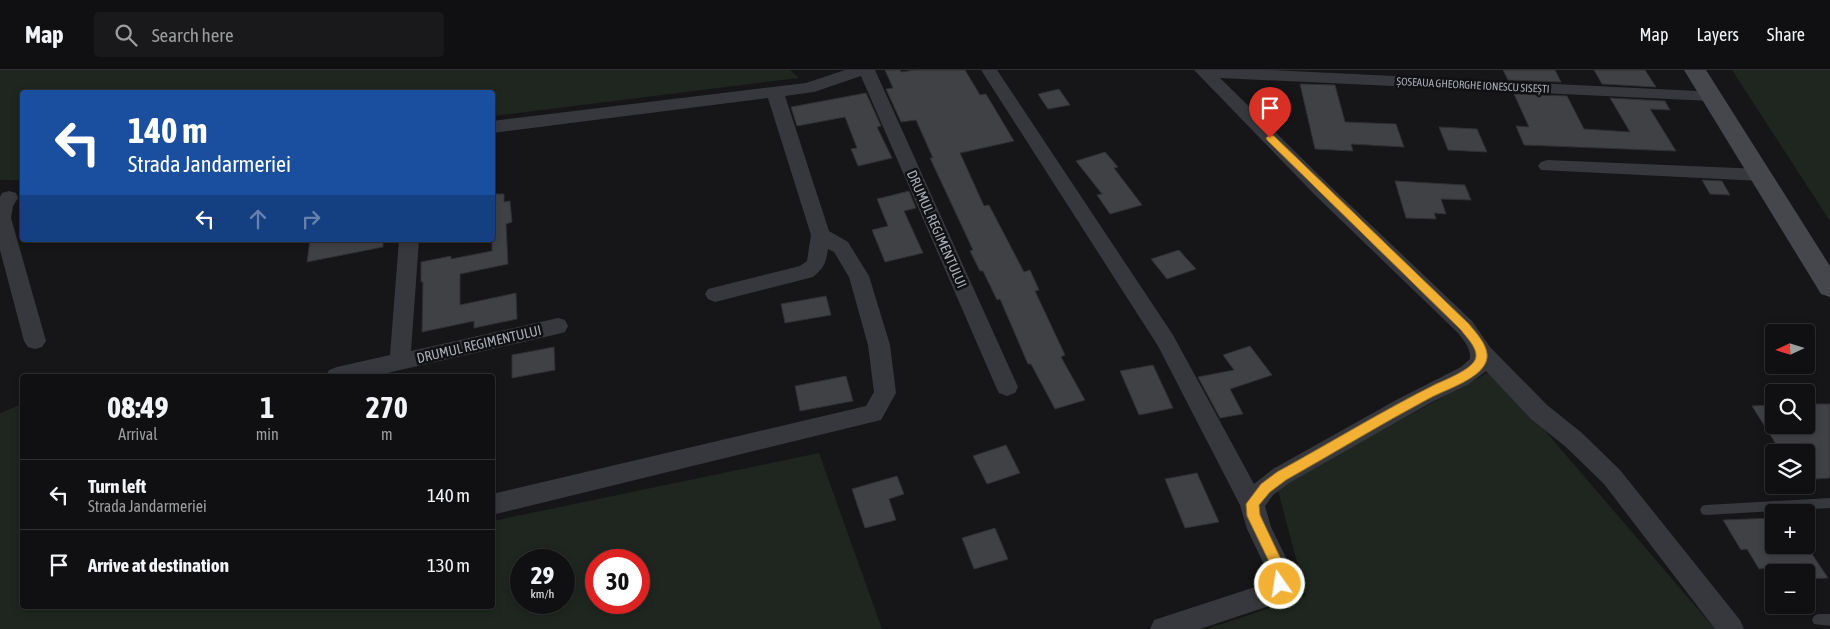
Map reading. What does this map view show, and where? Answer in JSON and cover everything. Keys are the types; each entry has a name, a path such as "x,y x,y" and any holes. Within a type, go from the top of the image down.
{"main road":[{"path":"1695,70 1830,286"}],"street":[{"path":"495,127 808,88 862,70"},
{"name":"DRUMUL REGIMENTULUI","path":"866,70 1007,387"},
{"path":"990,70 1157,325 1252,504 1259,529 1282,574 1280,584 1266,595 1163,629"},
{"path":"1203,71 1465,327 1477,342 1480,351 1480,363 1474,370 1281,476 1265,488 1252,504"},
{"name":"ȘOSEAUA GHEORGHE IONESCU SISEȘTI","path":"1203,71 1712,96"},
{"path":"715,294 806,272 816,264 821,236 774,92"},
{"path":"1547,166 1761,175"},
{"path":"11,197 4,206 1,218 35,341"},
{"path":"495,504 873,413 885,394 879,345 859,276 841,247 821,236"},
{"name":"DRUMUL REGIMENTULUI","path":"400,362 409,242"},
{"name":"DRUMUL REGIMENTULUI","path":"346,374 558,326"},
{"path":"1480,351 1539,412 1574,440 1612,477 1731,629"}],"lane":[{"path":"1706,510 1830,503"}],"shaded area":[{"path":"0,70 790,70 799,78 495,116 495,90 20,90 20,180 0,180"},
{"path":"1732,70 1830,70 1830,221"},
{"path":"1493,370 1715,629 1207,629 1306,596 1277,487"},
{"path":"20,405 20,609 495,609 495,521 819,453 882,629 0,629 0,413"}],"building":[{"path":"885,70 900,70 901,72 915,70 965,70 980,95 986,94 1014,141 960,153 984,206 989,205 1024,272 1030,270 1039,290 1035,291 1065,355 1061,357 1085,400 1055,409 1031,364 1028,364 1000,299 997,300 983,271 980,271 970,251 973,250 930,158 933,158 916,120 901,122 886,89 893,88"},
{"path":"1503,70 1555,70 1561,82 1508,80"},
{"path":"1594,70 1645,70 1656,87 1602,84"},
{"path":"1300,84 1335,85 1345,122 1396,124 1404,147 1351,144 1353,151 1315,149"},
{"path":"1059,89 1070,105 1048,109 1038,94"},
{"path":"866,93 881,126 877,127 892,158 858,166 851,149 857,148 845,117 797,126 791,107"},
{"path":"1514,94 1567,96 1584,129 1630,132 1610,98 1665,101 1670,110 1650,109 1676,151 1524,145 1516,126 1529,127"},
{"path":"1439,127 1477,129 1487,152 1448,150"},
{"path":"1105,152 1118,167 1114,168 1142,205 1110,214 1097,195 1102,194 1076,161"},
{"path":"1702,180 1722,181 1730,195 1710,194"},
{"path":"1395,181 1465,185 1471,200 1441,199 1446,214 1434,213 1436,219 1406,218"},
{"path":"909,191 916,208 904,211 923,253 885,262 872,230 888,226 877,199"},
{"path":"495,194 504,194 504,202 510,201 512,222 506,224 508,264 460,274 460,305 516,293 517,319 474,328 474,321 422,332 423,282 421,282 421,262 451,256 451,259 492,251 492,242 495,242"},
{"path":"310,242 383,242 383,247 307,262"},
{"path":"1179,250 1196,269 1167,279 1151,259"},
{"path":"826,296 831,315 785,323 781,304"},
{"path":"1250,346 1272,375 1230,389 1243,414 1220,418 1198,377 1234,370 1223,355"},
{"path":"554,347 555,370 512,378 512,355"},
{"path":"1153,365 1173,408 1139,415 1120,371"},
{"path":"846,376 853,401 800,411 795,386"},
{"path":"1815,404 1830,404 1830,478 1815,479 1815,444 1776,444 1770,434 1815,434"},
{"path":"1765,405 1765,427 1752,406"},
{"path":"1006,445 1020,473 987,484 973,456"},
{"path":"1197,473 1219,522 1185,528 1165,479"},
{"path":"897,476 904,494 889,499 896,520 865,528 852,489"},
{"path":"1765,518 1765,554 1812,554 1828,578 1815,579 1815,564 1765,564 1765,568 1759,569 1747,549 1741,550 1723,520"},
{"path":"995,528 1008,559 974,569 962,538"}],"route":[{"path":"1270,138 1465,327 1477,342 1481,358 1480,363 1474,370 1466,375 1425,395 1281,476 1265,488 1252,504 1259,529 1282,574 1280,584"}]}
